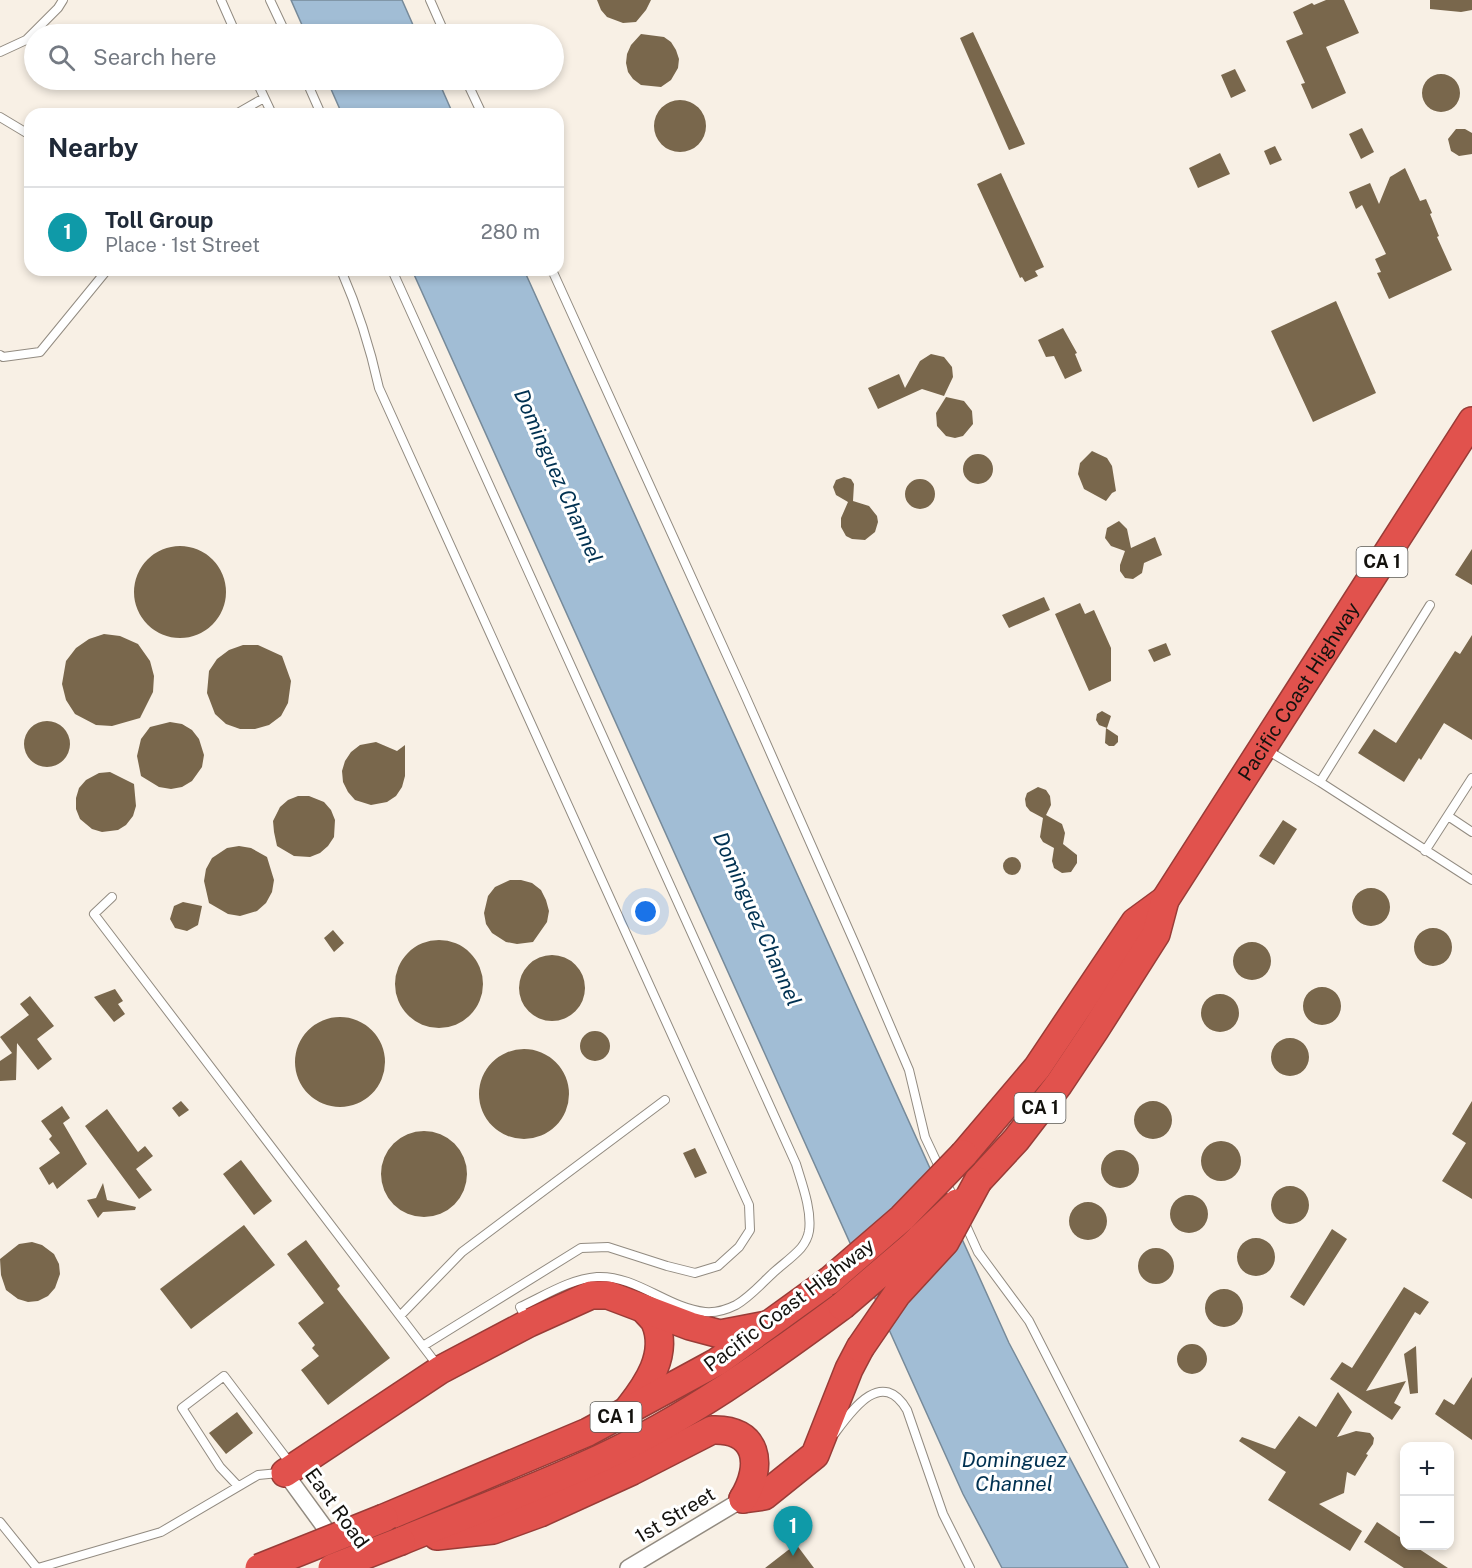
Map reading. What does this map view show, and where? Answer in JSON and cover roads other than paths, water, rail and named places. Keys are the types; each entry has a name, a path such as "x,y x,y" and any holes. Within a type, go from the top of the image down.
{"highway":[{"name":"Pacific Coast Highway","path":"332,1568 516,1495 600,1458 677,1417 732,1384 842,1306 912,1246 978,1181 1016,1140 1059,1084 1084,1023 1105,990 1156,934 1165,900 1472,421"},
{"name":"Pacific Coast Highway","path":"260,1568 588,1432 717,1362 829,1281 902,1218 964,1154 1037,1068 1084,1023"},
{"path":"743,1498 764,1496 815,1455 849,1369 860,1348 897,1294 945,1242 978,1181"},
{"path":"289,1470 440,1370 529,1323 591,1295 608,1296 690,1326 720,1334 767,1325"},
{"path":"627,1412 650,1381 657,1358 658,1339 655,1322 643,1308"},
{"path":"400,1541 493,1530 540,1513 632,1471 712,1430 726,1430 739,1435 745,1439 753,1451 756,1459 754,1475 743,1498"}],"street":[{"name":"East Road","path":"289,1470 355,1568"},
{"name":"1st Street","path":"628,1568 743,1498"}],"lane":[{"path":"42,24 63,0"},
{"path":"220,0 231,24"},
{"path":"270,0 281,24"},
{"path":"430,0 441,24"},
{"path":"0,52 24,41"},
{"path":"260,90 269,108"},
{"path":"310,90 318,108"},
{"path":"471,90 479,108"},
{"path":"246,108 264,98"},
{"path":"0,117 24,131"},
{"path":"0,355 3,357 40,352 102,276"},
{"path":"344,276 356,302 368,339 379,388 749,1205 750,1230 739,1247 718,1266 695,1273 608,1247 581,1248 423,1346"},
{"path":"395,276 796,1164 809,1217 809,1232 801,1247 742,1302 725,1310 699,1311 679,1305 628,1282 598,1277 576,1282 520,1307 529,1323"},
{"path":"555,276 859,953 909,1070 925,1137 978,1252 1029,1321 1155,1568"},
{"path":"1320,782 1430,605"},
{"path":"1263,748 1472,880"},
{"path":"1425,851 1472,778"},
{"path":"1448,816 1472,832"},
{"path":"112,897 94,914 440,1370"},
{"path":"400,1316 462,1252 665,1100"},
{"path":"0,1521 38,1568 161,1532 238,1486 258,1474 289,1470 224,1376 182,1408 220,1467 238,1486"},
{"path":"815,1455 833,1437 856,1405 876,1393 885,1391 894,1394 907,1410 943,1514 970,1568"}],"water":[{"path":"291,0 402,0 413,24 302,24"},
{"path":"331,90 442,90 450,108 339,108"},
{"name":"Dominguez Channel","path":"415,276 527,276 1009,1343 1128,1568 1002,1568 963,1494"}],"place":[{"name":"Toll Group","path":"793,1556"}]}
